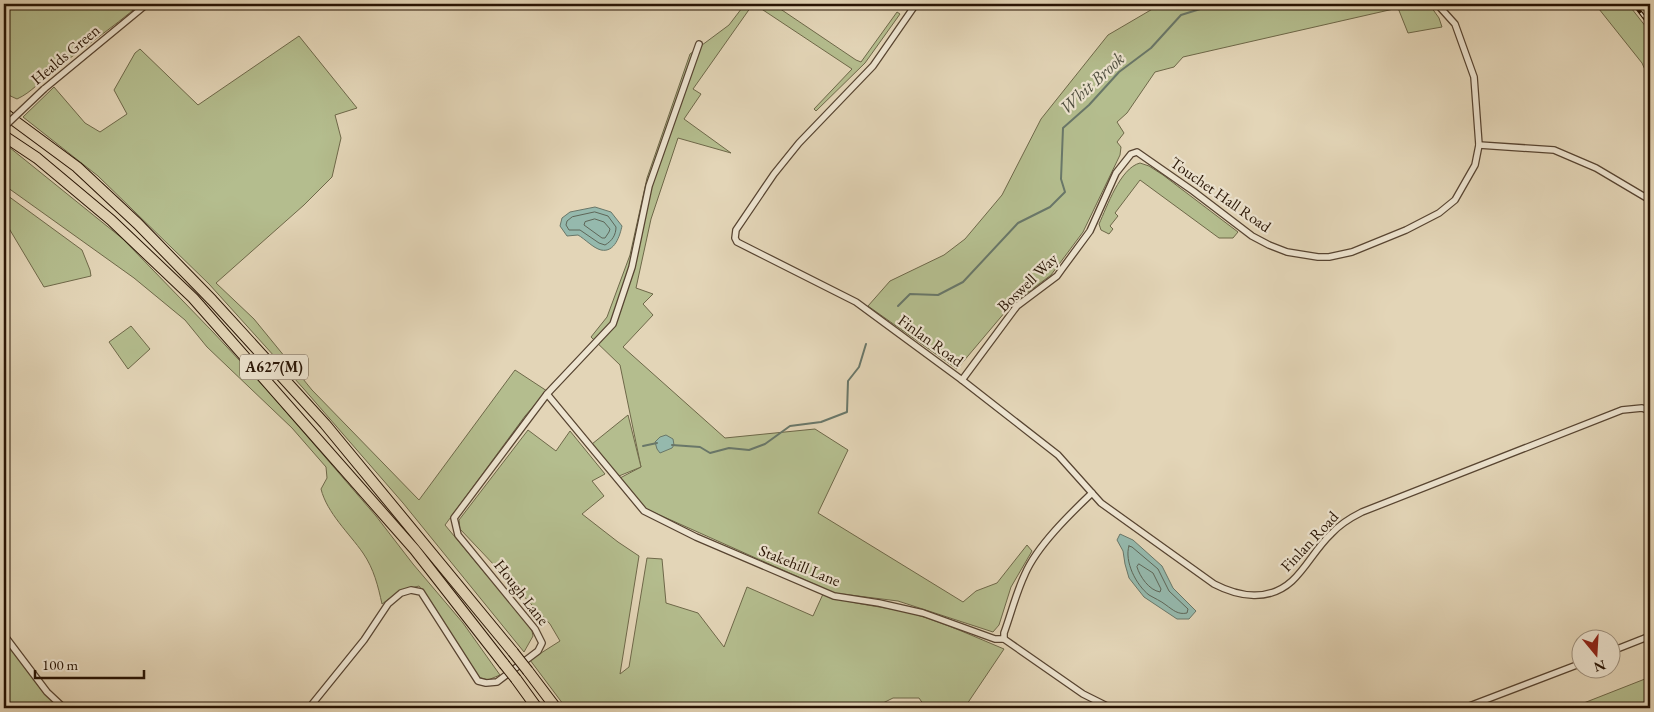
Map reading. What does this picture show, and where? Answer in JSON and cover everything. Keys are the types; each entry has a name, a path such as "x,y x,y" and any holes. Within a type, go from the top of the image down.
{"highway":[{"name":"A627(M)","path":"4,114 77,167 138,224 224,312 325,424 556,708"},
{"name":"A627(M)","path":"4,136 37,158 111,220 194,298 415,550 537,708"}],"street":[{"name":"Healds Green","path":"4,127 44,89 147,4"},
{"name":"Finlan Road","path":"916,4 873,66 799,143 774,174 736,230 735,238 737,242 741,246 856,302 962,380 1058,455 1101,503 1214,584 1234,594 1253,597 1276,590 1292,581 1330,535 1347,519 1622,410 1642,408 1650,411"},
{"name":"Touchet Hall Road","path":"1137,152 1193,191 1252,236 1287,252 1318,258 1352,252 1406,230 1439,213 1455,200 1475,165 1479,145 1474,77 1455,24 1437,4"},
{"path":"547,394 613,324 632,268 649,186 699,44"},
{"path":"1479,145 1554,150 1596,168 1650,200"},
{"name":"Boswell Way","path":"962,380 1017,306 1057,276 1090,231 1116,173 1131,154 1137,152"},
{"name":"Stakehill Lane","path":"547,394 644,511 696,537 834,596 902,607 995,639 1004,639 1083,694 1111,708"},
{"name":"Hough Lane","path":"309,708 364,640 388,604 401,593 412,590 421,592 478,681 486,683 497,682 538,651 542,642 535,629 458,535 454,518 547,394"},
{"path":"1650,411 1648,419 1650,430"},
{"path":"1004,639 1004,633 1022,582 1032,562 1074,511 1092,493"},
{"path":"4,635 47,692 64,708"},
{"path":"1622,647 1650,636"},
{"path":"1464,708 1572,667"}],"green space":[{"path":"4,4 140,4 17,99 4,93"},
{"path":"745,4 753,4 693,89 701,94 684,119 731,153 678,138 651,219 636,288 653,294 643,304 653,315 623,347 725,438 815,429 848,450 818,513 963,602 976,591 997,583 1027,545 1032,551 1011,587 999,625 993,632 898,601 834,593 644,508 620,478 641,467 620,365 591,337 607,317 630,255 647,178 690,54 729,25"},
{"path":"754,4 773,4 861,62 897,12 900,14 865,63 816,111 814,109 852,69"},
{"path":"1161,4 1429,4 1439,18 1442,27 1408,33 1398,8 1183,57 1174,67 1155,72 1127,113 1117,122 1124,133 1117,142 1121,147 1120,155 1083,232 1051,275 1011,305 957,369 868,306 890,281 944,255 965,239 1002,195 1041,119 1108,35"},
{"path":"1595,4 1628,4 1650,32 1650,81 1642,63"},
{"path":"299,36 357,108 335,115 341,138 332,177 304,205 216,283 254,319 312,390 419,500 515,370 547,391 525,416 445,525 518,610 532,631 533,636 524,652 403,503 209,284 98,176 23,117 54,87 85,123 100,132 127,114 114,90 135,53 140,49 198,105"},
{"path":"4,143 123,239 268,391 376,516 413,564 463,623 500,675 488,680 478,677 432,603 419,586 400,591 382,604 375,578 367,559 333,515 324,498 321,489 327,478 326,467 292,428 207,347 185,320 134,278 4,185"},
{"path":"1140,163 1149,166 1163,175 1238,232 1233,238 1219,238 1140,180 1115,213 1118,216 1110,226 1113,229 1109,234 1101,230 1099,224 1120,180 1133,166"},
{"path":"4,193 82,250 91,276 44,287 4,220"},
{"path":"131,326 150,349 128,369 109,342"},
{"path":"628,415 641,467 619,476 592,444"},
{"path":"528,430 556,451 570,431 605,474 592,481 604,496 582,514 639,556 620,674 629,667 647,558 662,559 666,603 698,613 724,647 747,587 813,616 823,594 845,601 914,614 1004,649 967,704 973,708 926,708 919,698 893,698 873,708 566,708 530,660 560,641 550,624 460,529 459,520"},
{"path":"4,638 42,691 59,708 4,708"},
{"path":"1650,677 1650,708 1571,708"}],"water":[{"path":"595,207 611,212 622,226 616,242 610,249 601,250 578,235 567,236 560,226 562,218 570,212"},
{"path":"666,435 673,439 674,445 672,448 660,453 655,442 660,437"},
{"path":"1120,534 1133,540 1162,566 1173,588 1196,611 1189,619 1177,619 1144,597 1129,578 1123,551 1117,540"}],"waterway":[{"name":"Whit Brook","path":"898,306 910,294 938,295 963,282 1018,223 1050,207 1065,192 1061,179 1063,128 1089,105 1119,72 1151,48 1181,15 1216,4"},
{"name":"Whit Brook","path":"672,445 700,447 710,453 729,448 749,450 765,444 790,426 821,422 847,412 848,381 859,367 866,344"},
{"name":"Whit Brook","path":"643,446 657,443"}],"railway":[{"path":"1634,4 1650,25"}]}
